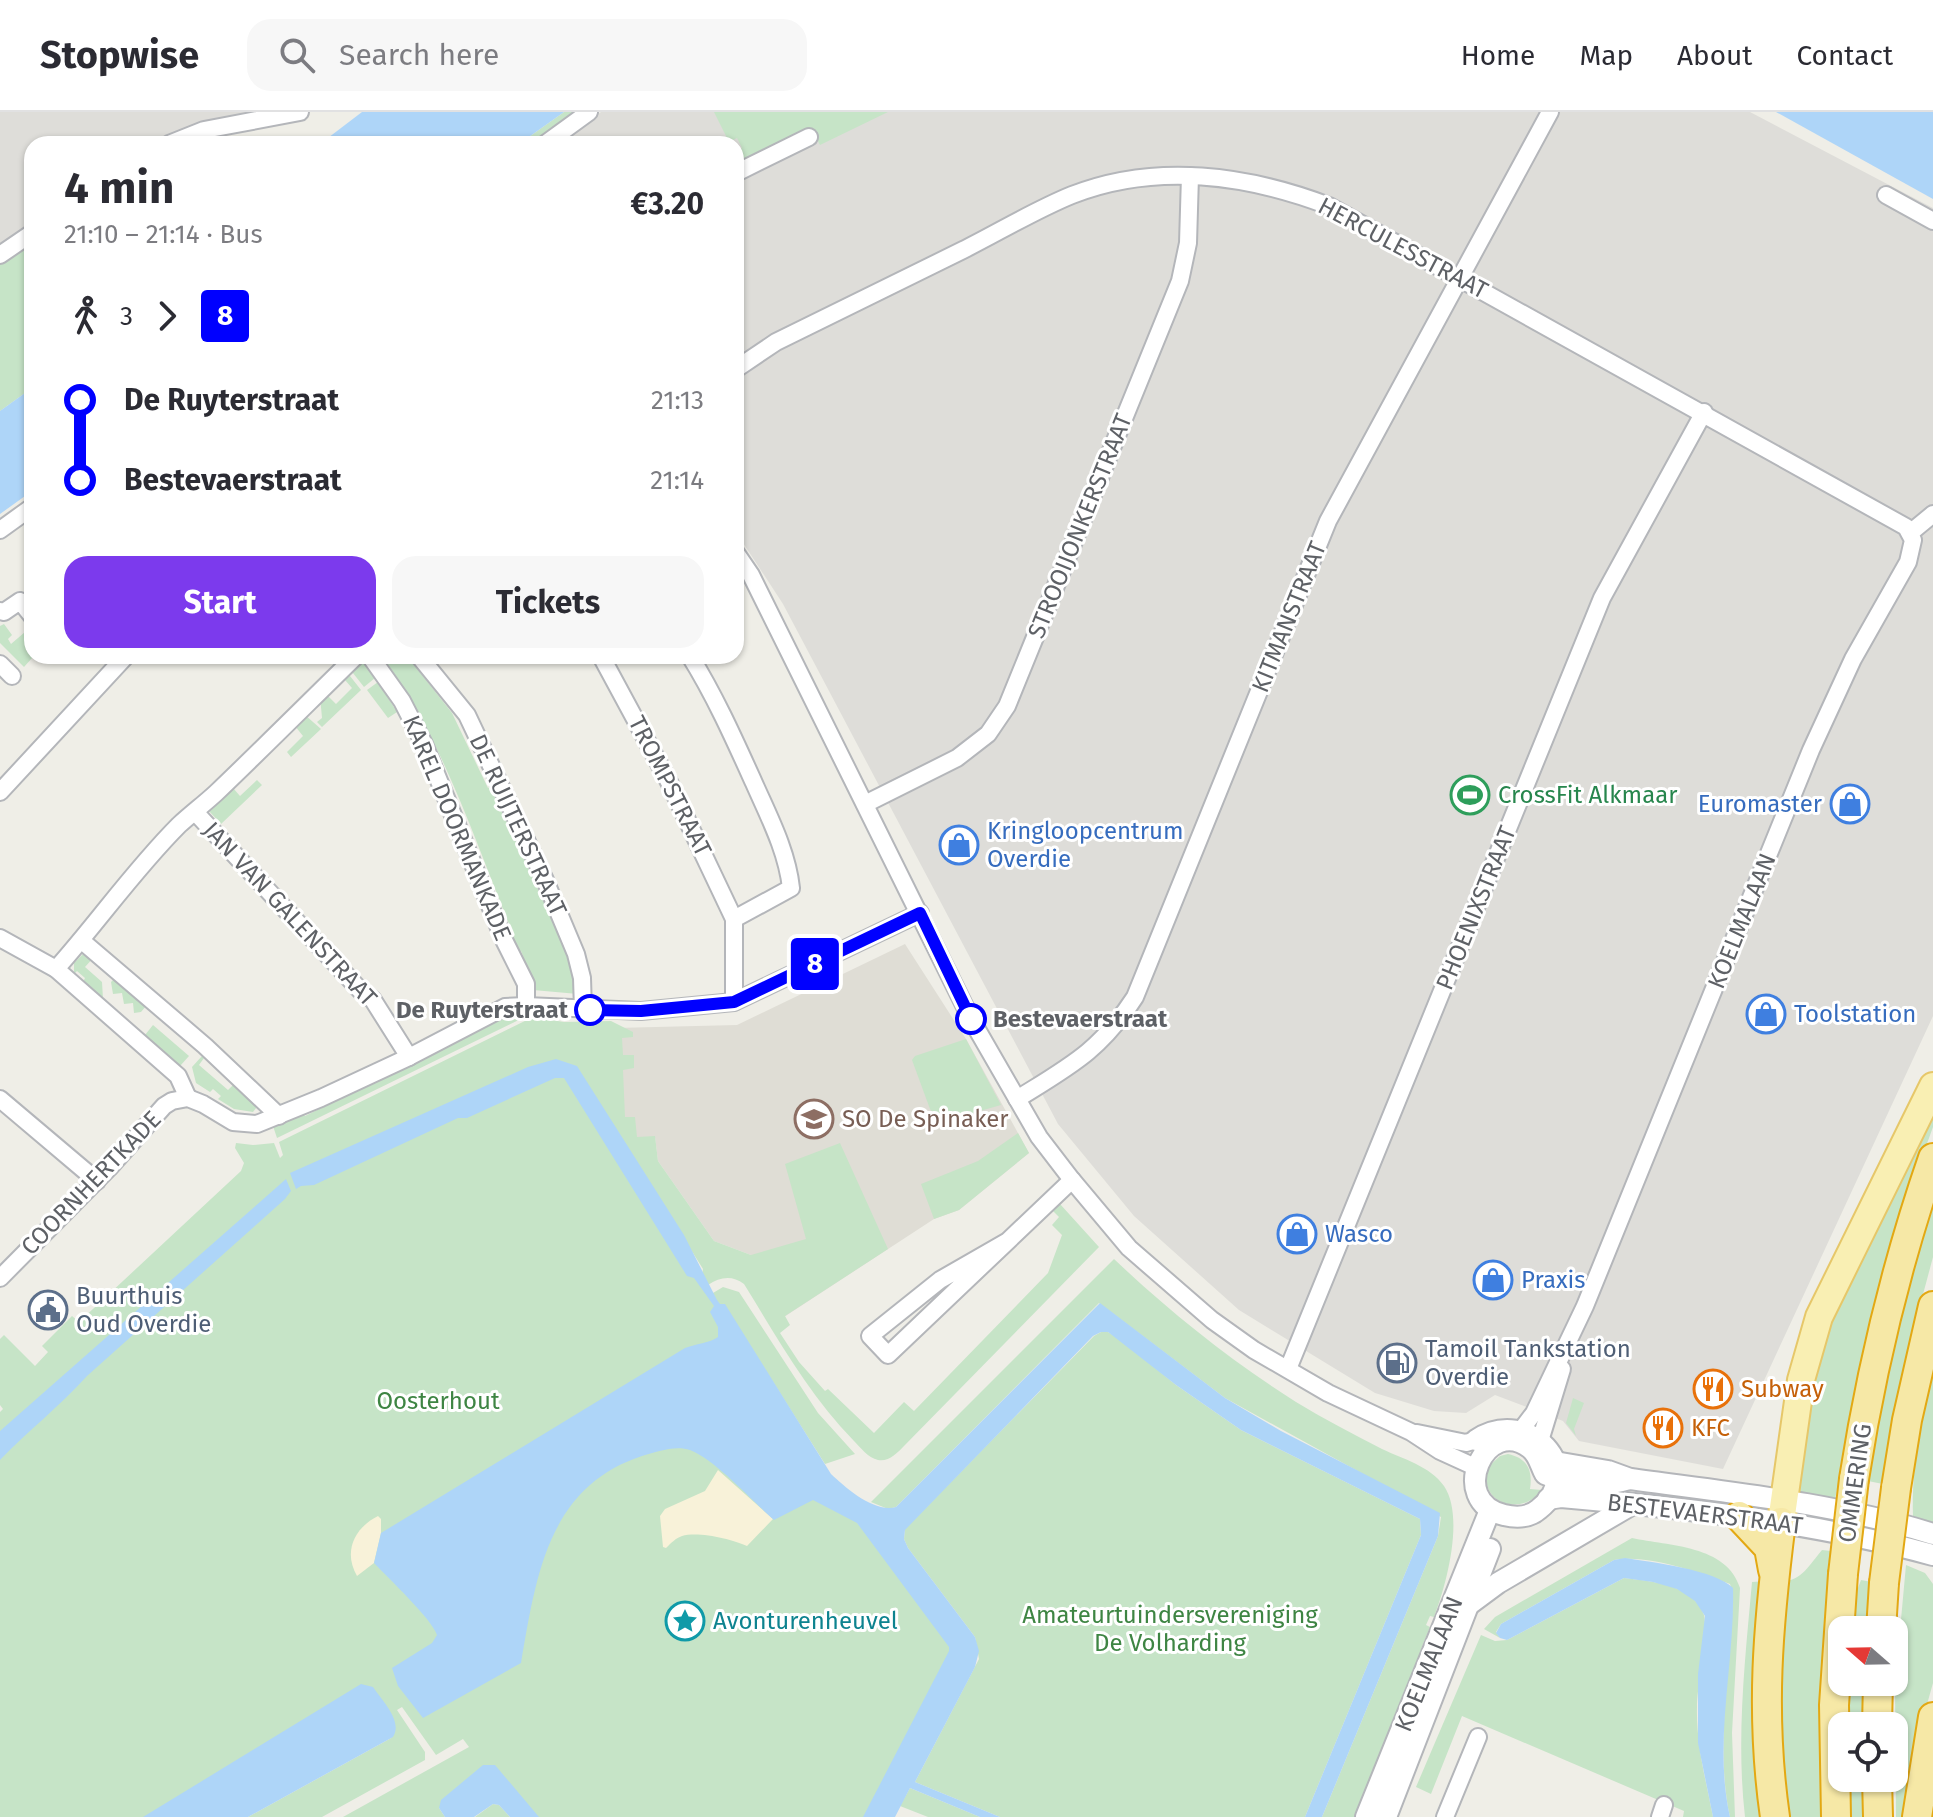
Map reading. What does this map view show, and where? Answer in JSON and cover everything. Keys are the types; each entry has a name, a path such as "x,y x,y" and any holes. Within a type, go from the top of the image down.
{"highway":[{"name":"OMMERING","path":"1836,1817 1834,1705 1843,1574 1854,1479 1866,1404 1884,1328 1933,1158"},
{"name":"OMMERING","path":"1882,1616 1896,1488 1933,1306"},
{"path":"1775,1817 1767,1765 1765,1682 1782,1511"},
{"path":"1739,1516 1769,1548 1774,1576"},
{"path":"1917,1817 1933,1717"},
{"path":"1877,1792 1878,1817"}],"main road":[{"path":"1782,1511 1801,1380 1819,1317 1933,1086"}],"street":[{"path":"189,136 243,116 300,112"},
{"path":"556,136 589,112"},
{"name":"KITMANSTRAAT","path":"1017,1099 1089,1053 1115,1027 1135,997 1328,521 1550,112"},
{"path":"744,169 809,137"},
{"name":"HERCULESSTRAAT","path":"744,364 776,342 1073,195 1145,178 1190,176 1244,179 1329,206 1897,520 1910,533"},
{"name":"STROOIJONKERSTRAAT","path":"865,804 957,758 988,734 1007,706 1180,281 1188,243 1190,176"},
{"path":"1886,195 1933,221"},
{"path":"0,255 24,238"},
{"name":"PHOENIXSTRAAT","path":"1288,1369 1602,598 1704,412"},
{"path":"0,530 24,513"},
{"path":"1910,533 1933,514"},
{"name":"KOELMALAAN","path":"1516,1436 1534,1413 1569,1344 1811,750 1853,659 1908,562 1913,540 1910,533"},
{"path":"744,565 971,1019 1039,1137 1072,1180 1129,1248 1212,1320 1254,1350 1328,1393 1411,1432 1440,1451 1475,1467"},
{"path":"0,611 4,612 20,601 24,606"},
{"path":"0,792 119,664"},
{"path":"56,969 82,941 111,901 181,823 196,813 348,664"},
{"name":"KAREL DOORMANKADE","path":"376,664 402,701 424,744 504,940 526,984 526,1006"},
{"name":"DE RUIJTERSTRAAT","path":"426,664 467,715 545,880 576,954 582,978 583,1010"},
{"name":"TROMPSTRAAT","path":"605,664 675,794 734,919 734,1002"},
{"path":"694,664 736,743 789,869 791,888 734,919"},
{"name":"JAN VAN GALENSTRAAT","path":"196,813 360,990 373,1000 409,1057"},
{"path":"0,938 56,969 178,1076 188,1098 233,1122 257,1124 409,1057 505,1007 641,1011 734,1002 920,913"},
{"path":"82,941 205,1046 274,1119"},
{"name":"COORNHERTKADE","path":"3,1270 97,1181 164,1106 188,1098"},
{"path":"0,1099 97,1181"},
{"path":"1008,1241 940,1280 870,1336 888,1355 1008,1241 1072,1180"},
{"name":"KOELMALAAN","path":"1540,1441 1569,1344"},
{"path":"1411,1432 1466,1443 1495,1430 1540,1441 1550,1451 1555,1470 1548,1499 1529,1515 1497,1513 1477,1491 1475,1467 1486,1451 1516,1436"},
{"path":"1516,1436 1533,1451 1545,1474 1555,1470"},
{"name":"BESTEVAERSTRAAT","path":"1555,1470 1608,1486 1630,1479 1782,1511 1830,1530 1909,1538"},
{"name":"BESTEVAERSTRAAT","path":"1548,1499 1561,1497 1739,1516 1782,1511"},
{"path":"1471,1603 1498,1583 1631,1505"},
{"name":"KOELMALAAN","path":"1386,1817 1471,1603 1497,1513"},
{"name":"KOELMALAAN","path":"1366,1817 1497,1513"},
{"path":"1909,1538 1933,1534"},
{"path":"1909,1538 1933,1555"},
{"path":"1445,1817 1478,1737"}],"shaded area":[{"path":"0,112 258,112 203,123 168,136 24,136 24,228 0,244"},
{"path":"601,112 1750,112 1933,208 1933,1016 1723,1469 1579,1441 1563,1421 1495,1395 1466,1413 1434,1411 1375,1393 1239,1310 1134,1216 1058,1124 783,604 744,544 744,136 570,136"},
{"name":"SO De Spinaker","path":"905,944 966,1039 1029,1153 959,1210 934,1219 784,1317 751,1255 714,1241 658,1161 655,1137 622,1138 615,1028 737,1025"}],"green space":[{"path":"564,112 575,112 544,136 530,136"},
{"path":"714,112 888,112 820,145 811,128 744,160 744,136 726,136"},
{"path":"24,248 24,394 0,411 0,264"},
{"path":"4,624 12,635 8,639 11,644 24,633 24,664 27,664 24,667 0,643 0,626"},
{"path":"368,664 375,678 364,687 349,668"},
{"path":"388,664 413,664 452,713 567,951 572,953 578,994 533,990 525,971 527,966 521,951 515,949 509,934 511,929 470,826 441,758 407,693"},
{"path":"347,676 361,690 322,727 317,722 322,718 320,696 325,693 336,704 352,688 345,680"},
{"path":"378,682 397,712 388,718 367,690"},
{"path":"305,715 321,729 291,757 287,752 303,736 295,726"},
{"path":"257,780 262,785 221,824 209,811 233,788 240,796"},
{"path":"84,953 94,957 85,967 102,982 103,999 83,982 85,978 77,971 74,974 74,963"},
{"path":"114,979 146,1006 141,1012 134,1013 133,1003 124,1004 122,993 113,994 111,982"},
{"path":"533,1013 277,1138 273,1126 302,1112 305,1116 494,1023 493,1019"},
{"name":"Oosterhout","path":"533,1017 564,1022 611,1021 633,1032 633,1037 622,1038 623,1055 634,1055 634,1068 623,1070 625,1117 635,1117 637,1137 655,1136 658,1161 714,1241 751,1255 806,1239 785,1164 840,1143 888,1249 785,1316 790,1325 780,1333 799,1362 825,1391 828,1389 874,1433 904,1402 914,1411 1048,1273 1062,1235 1052,1225 1059,1217 1051,1209 1060,1204 1099,1247 901,1449 886,1460 874,1459 864,1452 823,1405 744,1284 726,1278 708,1285 713,1293 723,1287 739,1292 818,1413 855,1454 825,1464 723,1303 815,1471 964,1653 881,1817 526,1817 494,1781 439,1808 445,1817 343,1817 469,1747 463,1739 436,1755 402,1707 397,1710 425,1752 425,1760 322,1817 248,1817 393,1737 210,1817 0,1817 0,1412 3,1409 0,1405 0,1339 4,1335 35,1366 48,1352 42,1346 72,1316 79,1322 241,1171 244,1163 235,1148 236,1143 274,1143 280,1158 283,1155 279,1142","holes":["620,1136 703,1269 702,1274"]},
{"path":"153,1025 189,1056 180,1066 145,1035"},
{"path":"966,1039 1001,1105 945,1121 937,1119 930,1109 912,1060 915,1056"},
{"path":"202,1056 204,1058 199,1065 228,1090 238,1080 259,1104 253,1112 234,1109 218,1099 221,1096 213,1089 210,1092 196,1083 192,1067"},
{"path":"1933,1098 1933,1127 1911,1188 1859,1379 1835,1499 1793,1492 1822,1333"},
{"path":"1018,1133 1029,1153 959,1210 934,1219 921,1184 978,1161"},
{"path":"1933,1189 1933,1257 1914,1328 1883,1484 1863,1480 1890,1342"},
{"path":"1114,1259 1224,1353 1296,1402 1424,1468 1444,1486 1450,1499 1453,1533 1444,1588 1434,1617 1430,1616 1426,1625 1430,1627 1421,1649 1422,1660 1357,1817 1322,1817 1438,1536 1441,1517 1225,1398 1099,1303 896,1507 888,1509 871,1502"},
{"name":"Amateurtuindersvereniging De Volharding","path":"1101,1332 1108,1332 1122,1341 1176,1385 1241,1430 1420,1519 1421,1535 1305,1817 1000,1817 915,1782 979,1659 975,1637 908,1548 904,1539 905,1529"},
{"path":"1933,1367 1933,1523 1913,1516 1913,1497 1918,1441"},
{"path":"1573,1398 1584,1403 1574,1429 1576,1436 1566,1423"},
{"path":"1508,1454 1520,1458 1527,1466 1530,1489 1542,1490 1533,1499 1513,1505 1495,1497 1489,1490 1486,1479 1488,1467 1500,1456"},
{"path":"1632,1538 1710,1555 1733,1574 1740,1588 1732,1733 1735,1817 1730,1817 1724,1764 1733,1593 1730,1584 1657,1562 1614,1560 1501,1624 1496,1632 1500,1638 1484,1629 1495,1617"},
{"path":"1822,1550 1831,1551 1824,1659 1824,1817 1779,1817 1779,1581 1799,1576"},
{"path":"1906,1565 1925,1573 1933,1584 1933,1683 1924,1715 1911,1817 1896,1817 1896,1792 1908,1792 1908,1712 1895,1712 1895,1696 1908,1696 1908,1616 1901,1616"},
{"path":"1624,1578 1681,1590 1699,1605 1704,1615 1697,1721 1713,1817 1683,1817 1684,1811 1462,1716 1431,1794 1416,1787 1481,1635 1495,1641 1507,1640"},
{"path":"1861,1580 1872,1582 1870,1616 1849,1616 1850,1593 1858,1588"},
{"path":"1768,1581 1768,1817 1745,1817 1741,1729 1752,1582"},
{"path":"1845,1696 1866,1696 1865,1712 1845,1712"},
{"path":"910,1788 980,1817 928,1817 900,1806"},
{"path":"1845,1792 1865,1792 1866,1817 1845,1817"},
{"path":"493,1804 499,1805 510,1817 475,1817"}],"sand":[{"path":"718,1470 773,1519 747,1546 724,1538 697,1534 682,1536 663,1547 660,1516 665,1509 705,1491"},
{"path":"378,1516 381,1519 381,1533 374,1563 357,1576 351,1558 353,1542 363,1527"}],"water":[{"path":"362,112 564,112 530,136 330,136"},
{"path":"1776,112 1933,112 1933,199"},
{"path":"24,394 24,497 0,514 0,411"},
{"path":"556,1059 577,1066 684,1235 717,1300 725,1304 831,1474 870,1503 896,1507 1100,1303 1225,1398 1281,1431 1440,1513 1438,1536 1322,1817 1305,1817 1421,1535 1420,1519 1241,1430 1108,1332 1093,1336 905,1530 904,1539 908,1548 975,1637 979,1651 975,1667 915,1782 1000,1817 980,1817 910,1788 895,1817 863,1817 949,1647 857,1523 813,1500 774,1520 734,1482 690,1450 678,1448 642,1456 610,1470 585,1489 566,1513 541,1568 521,1663 423,1718 398,1686 392,1668 432,1643 437,1635 419,1609 374,1563 381,1533 685,1348 718,1337 718,1327 710,1312 714,1306 694,1278 687,1276 564,1078 555,1078 467,1118 458,1118 314,1185 296,1189 290,1173 528,1067"},
{"path":"286,1179 291,1191 285,1199 87,1376 0,1460 0,1431"},
{"path":"1625,1558 1713,1576 1733,1588 1724,1732 1725,1789 1730,1817 1713,1817 1698,1743 1698,1674 1705,1616 1695,1601 1677,1589 1624,1578 1507,1640 1496,1633 1501,1624 1614,1560"},
{"path":"361,1684 373,1687 394,1718 393,1737 248,1817 143,1817"},
{"path":"483,1765 495,1765 539,1817 510,1817 499,1805 493,1804 474,1817 445,1817 439,1808 441,1800"}],"bus line":[{"name":"8","path":"590,1010 641,1011 734,1002 920,913 971,1019"}],"place":[{"name":"CrossFit Alkmaar","path":"1470,795"},
{"name":"Euromaster","path":"1850,804"},
{"name":"Kringloopcentrum Overdie","path":"959,845"},
{"name":"De Ruyterstraat","path":"590,1010"},
{"name":"Toolstation","path":"1766,1014"},
{"name":"Bestevaerstraat","path":"971,1019"},
{"name":"SO De Spinaker","path":"814,1119"},
{"name":"Wasco","path":"1297,1234"},
{"name":"Praxis","path":"1493,1280"},
{"name":"Buurthuis Oud Overdie","path":"48,1310"},
{"name":"Tamoil Tankstation Overdie","path":"1397,1363"},
{"name":"Subway","path":"1713,1389"},
{"name":"KFC","path":"1663,1428"},
{"name":"Avonturenheuvel","path":"685,1621"}]}
